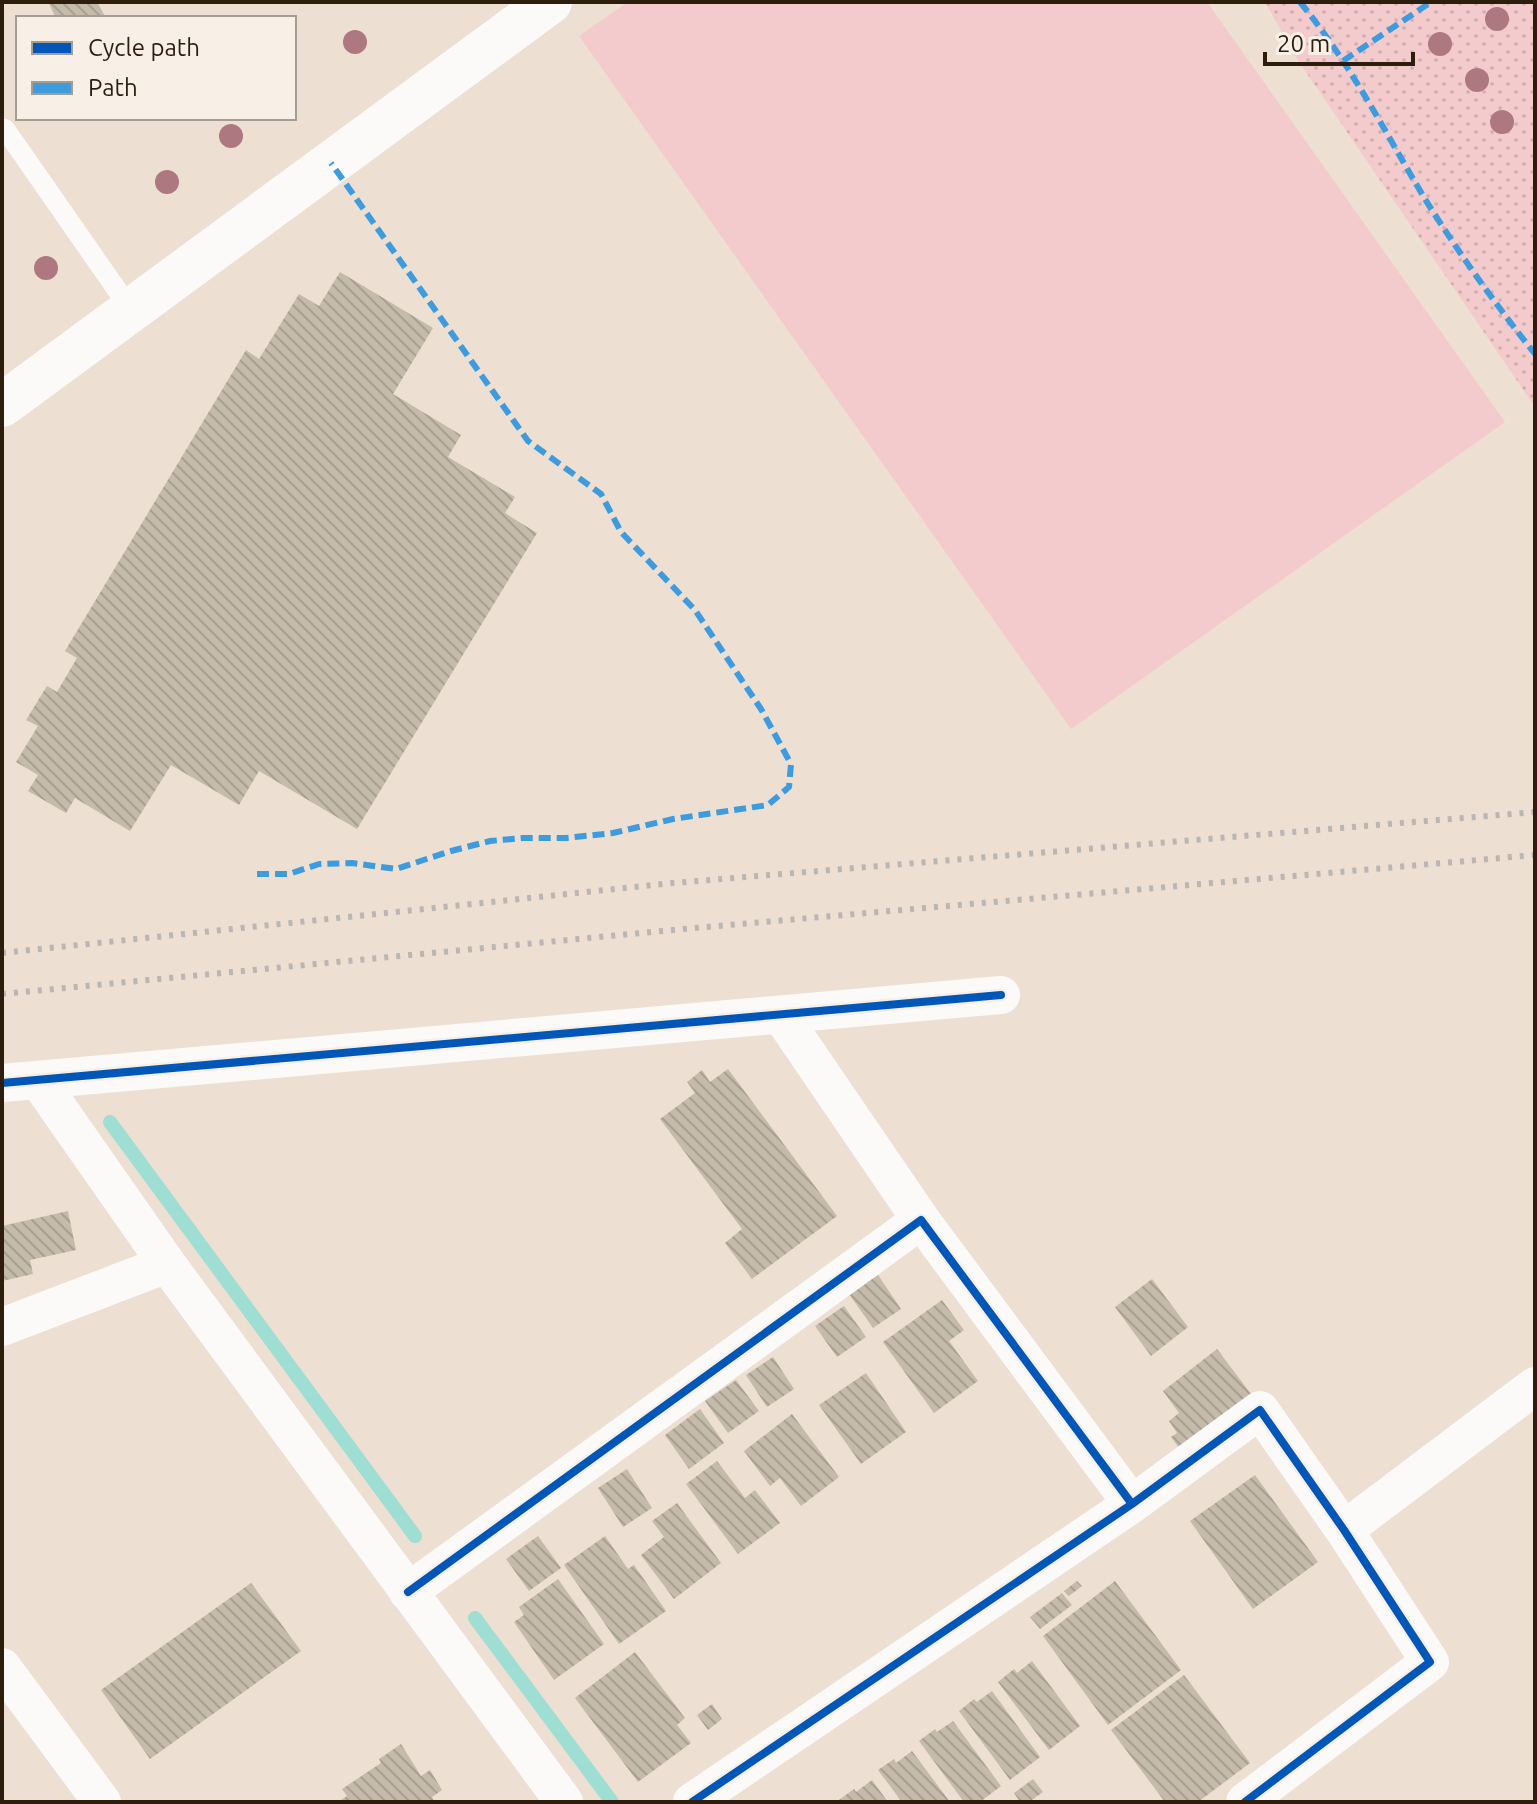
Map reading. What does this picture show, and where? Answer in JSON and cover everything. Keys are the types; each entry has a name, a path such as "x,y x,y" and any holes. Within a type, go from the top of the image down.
{"street":[{"path":"2,405 550,2"},
{"path":"2,1083 1001,995"},
{"path":"781,1015 921,1220 1132,1504"},
{"path":"39,1081 167,1264 564,1802"},
{"path":"408,1592 921,1220"},
{"path":"2,1327 167,1264"},
{"path":"1344,1530 1535,1386"},
{"path":"692,1802 1132,1504 1260,1410 1344,1530 1430,1662 1245,1802"},
{"path":"2,1667 102,1802"}],"lane":[{"path":"5,129 131,310"}],"shaded area":[{"path":"628,2 1207,2 1505,422 1071,729 579,36"},
{"path":"1265,2 1535,2 1535,407 1295,56"}],"building":[{"path":"48,2 97,2 105,16 55,16"},
{"path":"340,272 433,328 393,394 461,435 448,457 515,497 505,513 537,533 357,829 259,771 239,805 171,765 130,831 75,798 66,813 28,791 38,775 16,762 38,726 26,720 47,686 57,692 77,658 65,651 246,350 259,359 299,294 319,306"},
{"path":"728,1069 837,1216 752,1279 725,1243 742,1229 660,1119 695,1093 687,1082 702,1070 710,1082"},
{"path":"68,1211 76,1250 30,1260 33,1274 2,1281 2,1226"},
{"path":"878,1275 901,1309 873,1328 849,1294"},
{"path":"1152,1279 1188,1327 1151,1356 1115,1307"},
{"path":"942,1300 964,1330 949,1341 978,1381 934,1413 883,1342"},
{"path":"844,1306 866,1337 837,1357 815,1326"},
{"path":"1217,1349 1251,1394 1180,1449 1171,1437 1177,1433 1169,1421 1179,1413 1163,1391"},
{"path":"773,1357 794,1389 767,1407 746,1375"},
{"path":"866,1373 906,1432 861,1464 819,1405"},
{"path":"736,1380 759,1411 728,1433 705,1401"},
{"path":"700,1409 724,1443 689,1469 665,1435"},
{"path":"792,1414 839,1477 801,1506 780,1478 770,1486 744,1451"},
{"path":"717,1461 745,1498 755,1490 780,1523 738,1554 686,1484"},
{"path":"627,1469 652,1508 623,1527 598,1488"},
{"path":"1255,1475 1318,1562 1253,1609 1190,1521"},
{"path":"677,1503 721,1563 674,1599 641,1555 664,1537 652,1521"},
{"path":"538,1536 561,1568 529,1591 506,1559"},
{"path":"605,1536 628,1569 634,1565 666,1611 619,1644 564,1565"},
{"path":"558,1579 604,1644 554,1680 514,1622 524,1615 519,1607"},
{"path":"1077,1581 1082,1586 1069,1596 1064,1591"},
{"path":"1115,1581 1181,1670 1108,1725 1043,1636"},
{"path":"251,1583 301,1651 150,1759 101,1690"},
{"path":"1062,1593 1072,1605 1040,1629 1030,1617"},
{"path":"635,1652 685,1718 677,1725 691,1743 638,1782 575,1698"},
{"path":"1032,1661 1080,1726 1049,1750 998,1682 1014,1669 1017,1673"},
{"path":"1184,1675 1250,1763 1198,1802 1165,1802 1111,1730"},
{"path":"992,1691 1040,1757 1010,1780 959,1711 974,1699 977,1702"},
{"path":"712,1704 722,1719 708,1730 697,1715"},
{"path":"953,1721 1001,1786 980,1802 964,1802 919,1741"},
{"path":"401,1744 421,1776 430,1770 442,1790 432,1797 435,1802 338,1802 347,1796 342,1789 381,1763 379,1759"},
{"path":"912,1751 950,1802 902,1802 878,1770 894,1759 896,1763"},
{"path":"1033,1779 1043,1792 1029,1802 1020,1802 1014,1793"},
{"path":"872,1780 888,1802 836,1802 854,1789 856,1792"}],"waterway":[{"path":"110,1122 415,1536"},
{"path":"475,1618 612,1802"}],"railway":[{"path":"2,953 673,883 1535,812"},
{"path":"2,994 683,929 1535,855"}],"marked path":[{"path":"1300,2 1351,73 1451,239 1535,354"},
{"path":"1343,61 1431,2"},
{"path":"257,874 289,874 319,864 352,863 396,869 490,841 613,833 673,819 768,805 789,787 791,764 761,709 695,610 621,532 601,494 528,441 331,163"}],"cycle path":[{"path":"2,1083 1001,995"},
{"path":"408,1592 921,1220 1132,1504"},
{"path":"692,1802 1132,1504 1260,1410 1344,1530 1430,1662 1245,1802"}]}
